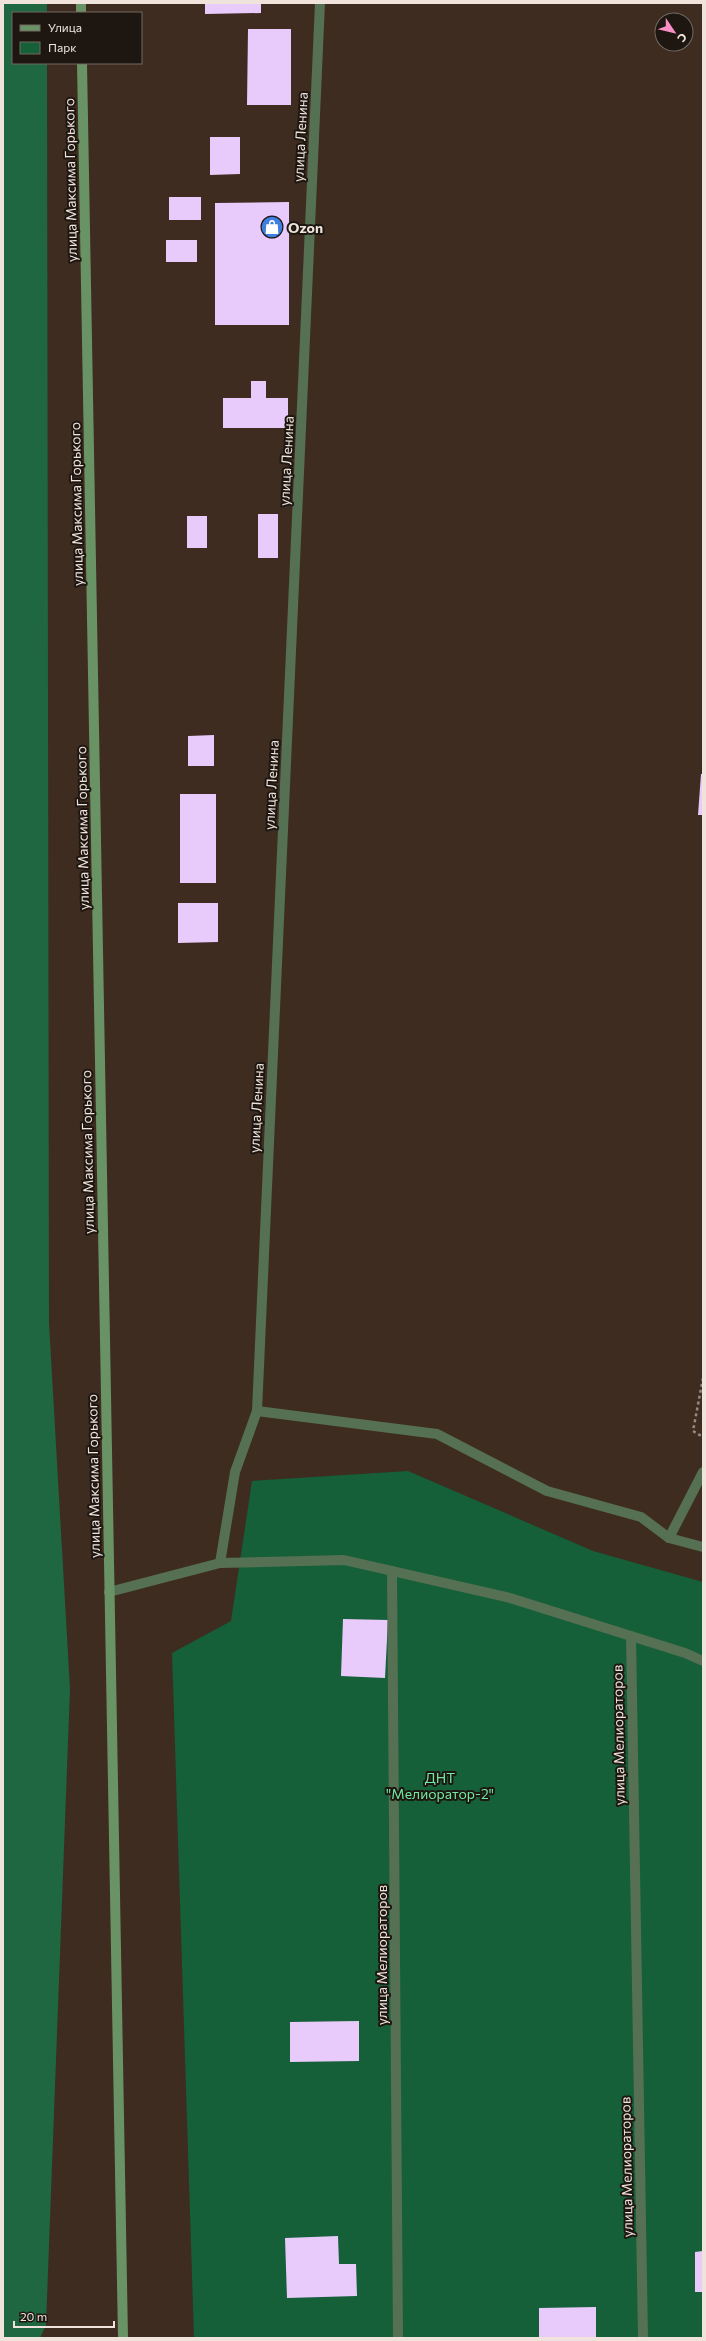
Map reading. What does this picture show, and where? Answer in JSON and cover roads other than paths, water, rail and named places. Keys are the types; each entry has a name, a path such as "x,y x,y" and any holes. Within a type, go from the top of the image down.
{"main road":[{"name":"улица Максима Горького","path":"82,64 123,2338"}],"street":[{"name":"улица Ленина","path":"220,1563 235,1472 257,1411 320,3"},
{"path":"257,1411 437,1434 547,1491 641,1517 669,1538 703,1547"},
{"path":"669,1538 703,1472"},
{"path":"109,1592 220,1563 344,1560 510,1598 685,1653 703,1661"},
{"name":"улица Мелиораторов","path":"392,1571 398,2338"},
{"name":"улица Мелиораторов","path":"630,1636 643,2338"}],"place":[{"name":"Ozon","path":"272,227"}],"park label":[{"name":"ДНТ \"Мелиоратор-2\"","path":"440,1786"}]}
